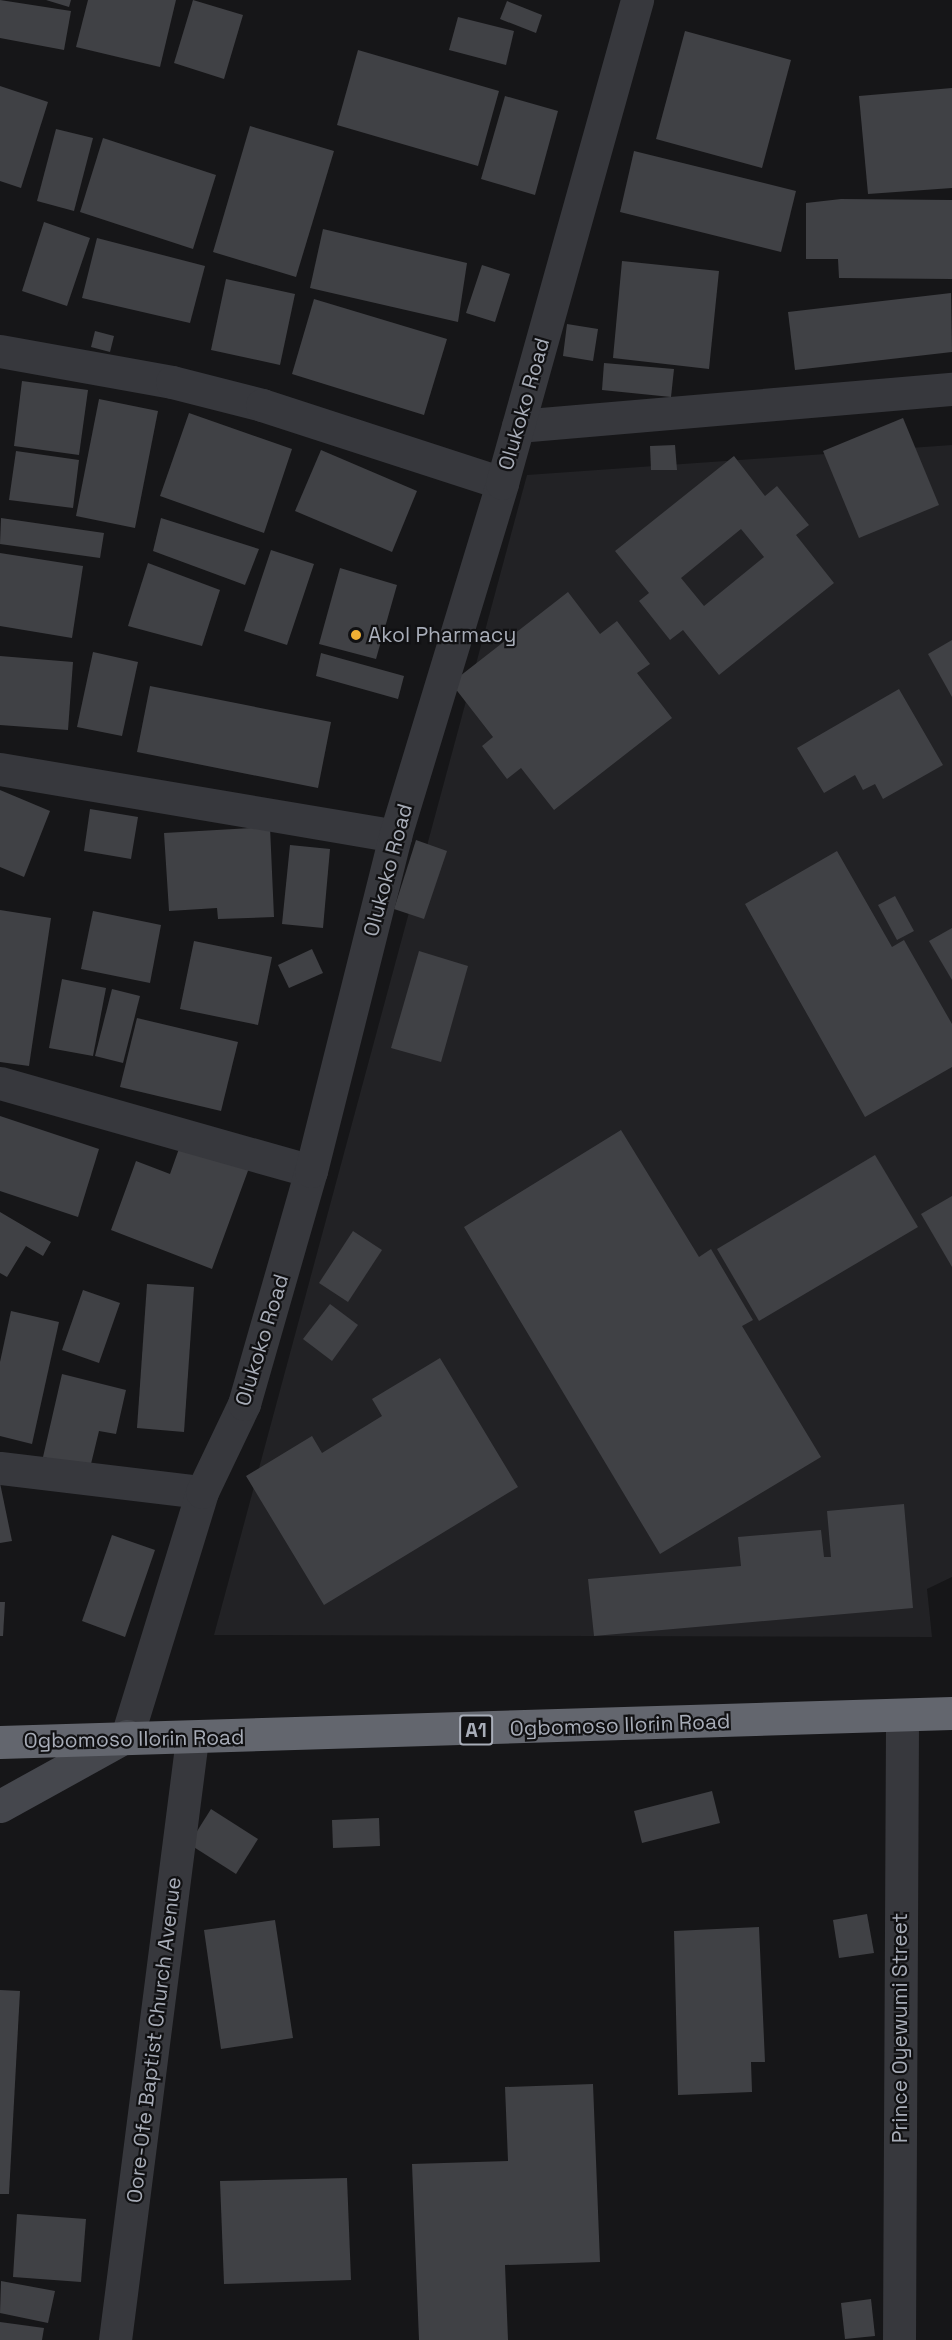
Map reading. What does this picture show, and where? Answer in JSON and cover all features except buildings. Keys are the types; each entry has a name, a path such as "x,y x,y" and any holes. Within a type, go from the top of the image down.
{"highway":[{"name":"Ogbomoso Ilorin Road","path":"0,1742 127,1736 192,1739 952,1713"}],"main road":[{"path":"0,1806 127,1736"}],"street":[{"name":"Olukoko Road","path":"127,1736 202,1492 244,1404 311,1172 396,836 502,483 637,0"},
{"path":"0,351 251,402 502,483"},
{"path":"518,426 952,389"},
{"path":"0,769 396,836"},
{"path":"0,1083 311,1172"},
{"path":"0,1468 202,1492"},
{"name":"Prince Oyewumi Street","path":"899,2340 902,1716"},
{"name":"Oore-Ofe Baptist Church Avenue","path":"115,2340 192,1739"}],"shaded area":[{"path":"952,445 952,1577 927,1589 932,1637 214,1635 527,475"}],"place":[{"name":"Akol Pharmacy","path":"356,635"}]}
